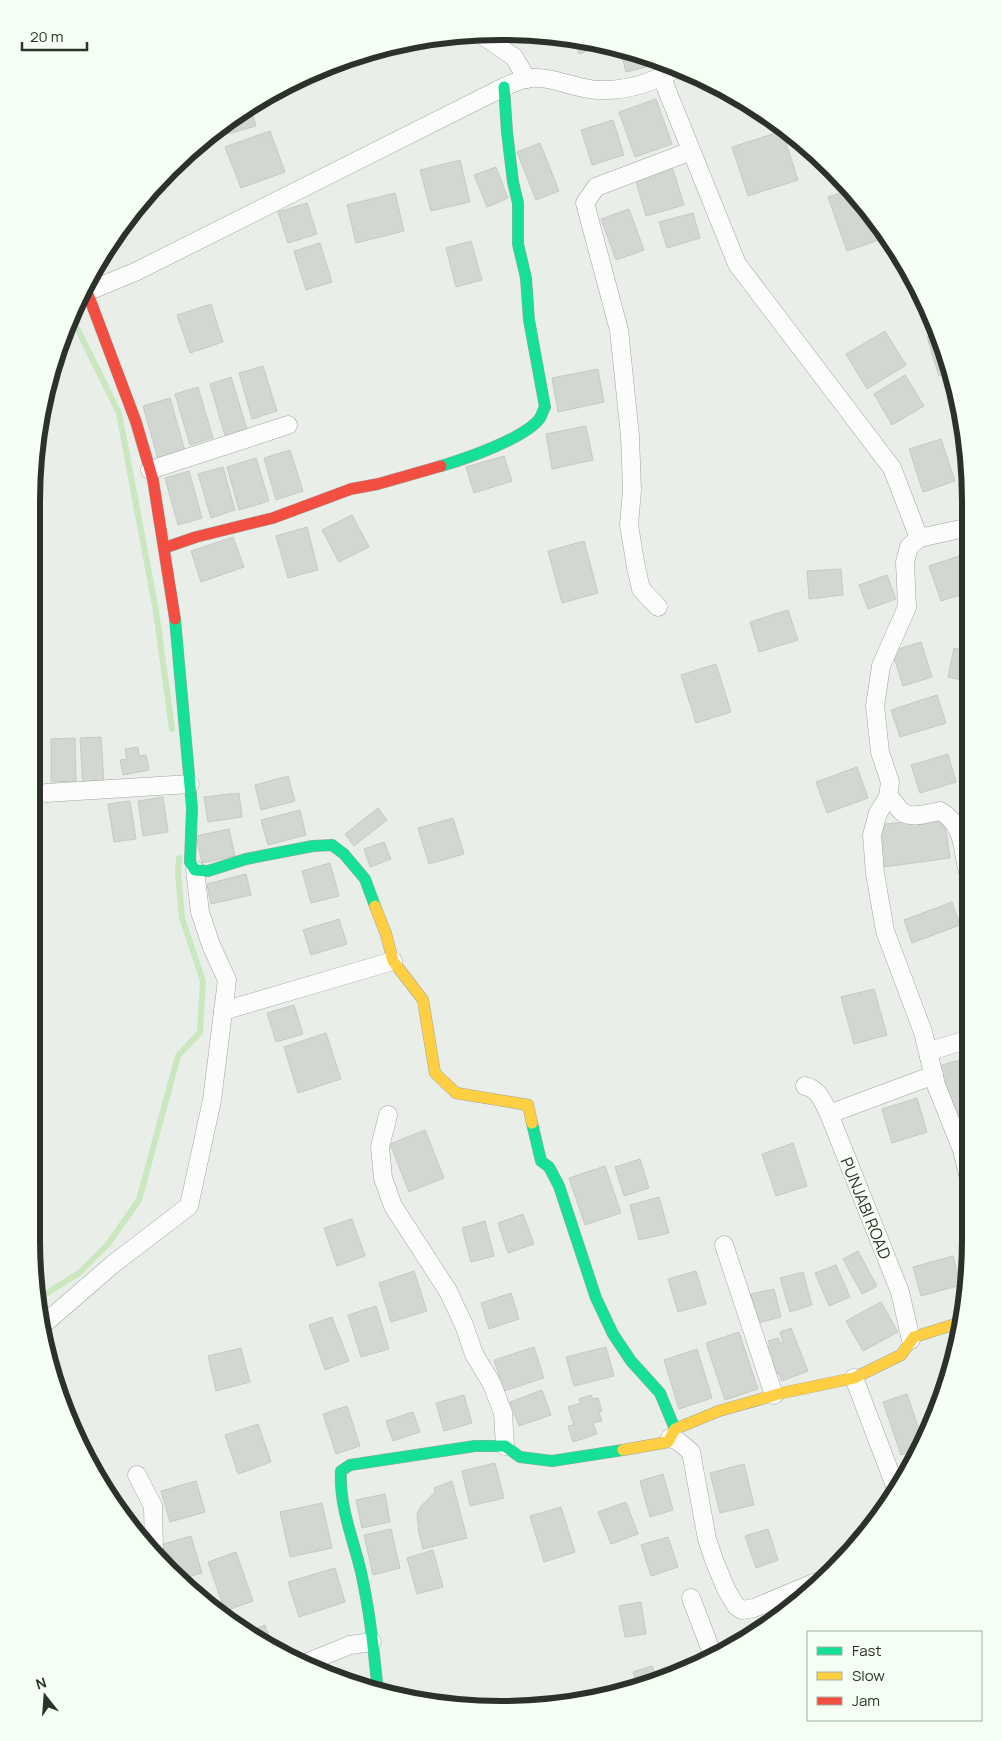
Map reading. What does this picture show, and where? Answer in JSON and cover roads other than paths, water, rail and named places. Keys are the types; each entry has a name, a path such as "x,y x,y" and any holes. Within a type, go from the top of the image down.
{"street":[{"path":"490,40 514,57 528,78"},
{"path":"92,289 135,272 504,87 528,78 544,78 597,90 619,89 662,78 671,73"},
{"path":"662,78 737,264 892,468 919,538"},
{"path":"164,548 196,537 273,518 351,489 378,484 458,461 517,436 539,420 545,407 529,320 526,278 518,244 518,203 513,182 504,87"},
{"path":"658,607 641,589 636,567 629,525 632,490 630,436 619,330 585,203 596,187 692,151"},
{"path":"47,1321 112,1265 189,1206 212,1100 227,980 211,945 200,912 195,870 190,862 192,808 181,785 175,620 150,470 136,422 88,297"},
{"path":"150,470 288,425"},
{"path":"962,529 919,538 909,546 905,562 907,607 881,666 875,706 880,752 890,782 888,797 878,814 872,835 885,931 923,1032 936,1085 962,1150"},
{"path":"46,793 181,785"},
{"path":"888,797 896,802 900,810 908,815 940,811 950,816 962,837"},
{"path":"195,870 208,870 313,846 332,845 344,854 365,879 386,934 393,961 424,1000 435,1074 456,1093 528,1105 541,1161 549,1167 559,1186 596,1298 613,1334 631,1361 660,1393 673,1433 678,1442 691,1452 707,1539 726,1589 736,1606 742,1610 754,1608 806,1586"},
{"path":"223,1011 393,961"},
{"path":"929,1057 933,1050 962,1040"},
{"path":"829,1114 934,1075"},
{"name":"PUNJABI ROAD","path":"805,1086 812,1088 818,1093 829,1114 897,1283 911,1340"},
{"path":"388,1115 380,1147 383,1178 394,1206 448,1291 464,1325 474,1354 492,1384 503,1413 505,1446"},
{"path":"724,1245 774,1395"},
{"path":"377,1684 361,1572 343,1507 340,1481 341,1471 350,1465 475,1446 505,1446 520,1457 552,1461 668,1442 673,1433 719,1411 774,1395 854,1378 901,1355 914,1337 954,1325"},
{"path":"854,1378 893,1481"},
{"path":"137,1475 153,1506 154,1544"},
{"path":"691,1598 711,1650"},
{"path":"312,1660 350,1645 372,1642"}],"waterway":[{"path":"75,325 119,413 156,611 172,729"},
{"path":"44,1295 79,1273 108,1244 139,1200 178,1056 200,1032 203,981 182,918 178,873 179,858"}]}
